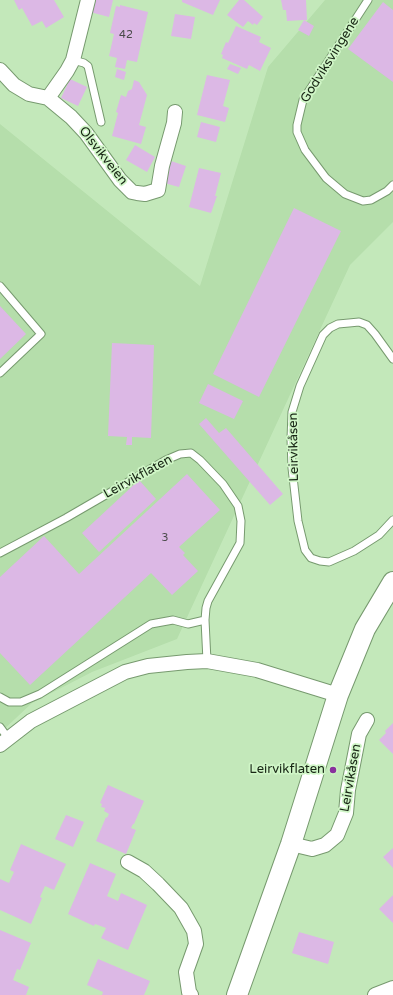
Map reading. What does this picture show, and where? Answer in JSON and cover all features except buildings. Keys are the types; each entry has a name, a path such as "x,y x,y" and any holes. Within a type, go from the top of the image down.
{"main road":[{"path":"237,995 291,844 338,695 365,629 393,582"}],"street":[{"path":"48,98 68,71 73,60 88,0"},
{"name":"Olsvikveien","path":"0,70 14,85 29,94 48,98 71,117 86,133 120,180 132,192 145,194 158,190 162,166 174,122 175,112"},
{"path":"3,737 30,721 125,672 148,666 207,661 257,670 338,695"},
{"name":"Leirvikåsen","path":"291,844 312,849 325,845 337,835 346,813 348,790 359,734 367,720"},
{"path":"128,862 144,871 181,908 194,931 196,944 186,972 190,995"},
{"path":"375,995 393,988"}],"lane":[{"name":"Godviksvingene","path":"368,0 303,100 296,125 304,150 326,178 345,194 363,201 371,200 387,191 393,185"},
{"name":"Olsvikveien","path":"73,60 84,63 88,66 101,122"},
{"path":"0,286 41,334 0,373"},
{"name":"Leirvikåsen","path":"393,359 367,325 360,322 338,324 330,328 323,335 300,386 292,412 291,439 292,468 298,522 304,550 311,558 329,562 354,551 379,535 393,520"},
{"name":"Leirvikflaten","path":"0,553 66,518 166,460 180,454 191,453 200,460 223,484 238,506 241,521 240,543 208,601 206,608 205,620 207,661"},
{"path":"0,697 9,702 21,702 40,694 151,624 173,620 188,624 205,620"}],"shaded area":[{"path":"325,0 393,0 393,222 350,265 177,639 92,672 32,703 0,733 0,124 200,286 268,67"}],"place":[{"name":"Leirvikflaten","path":"333,770"}]}
